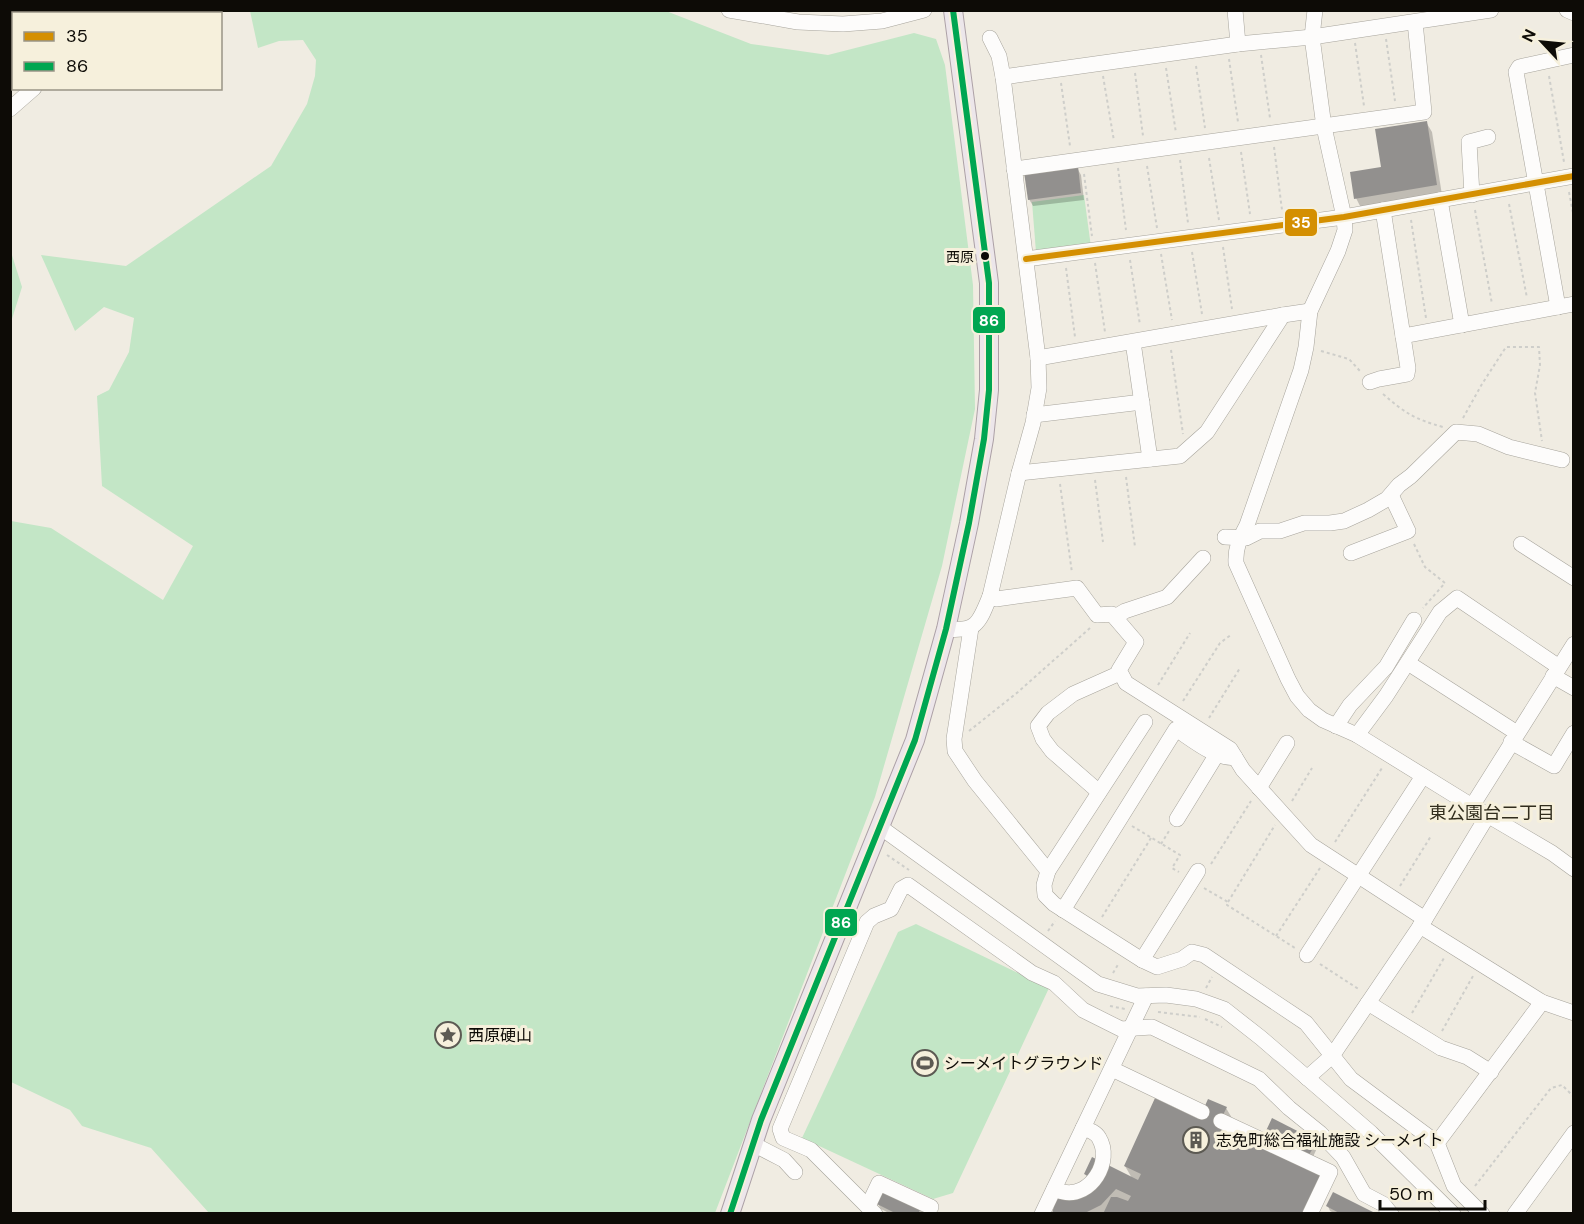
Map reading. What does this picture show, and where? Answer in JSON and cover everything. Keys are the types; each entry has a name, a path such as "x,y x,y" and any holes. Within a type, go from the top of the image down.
{"main road":[{"path":"730,1214 760,1120 915,740 946,629 969,523 984,439 989,378 989,283 953,10"}],"street":[{"path":"733,11 798,22 843,24 882,21 924,10"},
{"path":"1233,45 1235,10"},
{"path":"1232,538 1246,525 1302,370 1310,311 1338,251 1345,230 1324,127 1311,37 1315,10"},
{"path":"1003,77 1194,50 1311,37 1491,10"},
{"path":"1567,10 1574,13"},
{"path":"1014,169 1424,112 1415,22"},
{"path":"990,38 999,56 1003,77 1038,358 1039,388 990,596 982,615 971,628 955,734 955,751 975,781 1048,871"},
{"path":"1558,308 1516,72 1519,67 1574,55"},
{"path":"10,109 32,90"},
{"path":"1472,195 1468,142 1488,137"},
{"path":"1026,259 1344,217 1570,177"},
{"path":"1440,200 1462,325"},
{"path":"1370,382 1407,374 1408,368 1383,210"},
{"path":"1403,336 1574,304"},
{"path":"1038,358 1310,311"},
{"path":"1019,473 1180,456 1207,432 1282,315"},
{"path":"1138,341 1142,402 1150,459"},
{"path":"1034,415 1142,402"},
{"path":"1232,538 1246,538 1260,531 1280,531 1304,524 1344,521 1368,510 1387,499 1456,432 1478,435 1509,447 1562,460"},
{"path":"1351,553 1408,531 1390,495"},
{"path":"1232,538 1236,563 1291,684 1309,711 1357,735 1552,853 1574,869"},
{"path":"1521,544 1574,578"},
{"path":"990,596 996,599 1077,588 1097,615 1110,616 1167,597 1203,558"},
{"path":"1357,735 1386,696 1440,612 1457,598 1556,671 1574,688"},
{"path":"1110,616 1137,642 1119,670 1126,683 1230,749 1243,770 1311,845 1392,898 1452,946 1540,1005 1574,1013"},
{"path":"1336,726 1350,705 1386,667 1414,620"},
{"path":"946,629 971,628"},
{"path":"1472,806 1574,644"},
{"path":"1407,663 1554,766 1574,733"},
{"path":"1099,792 1052,751 1042,739 1038,726 1048,713 1072,694 1120,673"},
{"path":"1145,722 1048,871 1044,885 1045,895 1063,910 1157,967 1182,959 1192,952 1204,955 1306,1023 1360,1087 1440,1139 1454,1185 1482,1214"},
{"path":"1063,910 1176,729 1217,754 1227,758 1234,757"},
{"path":"1259,788 1287,743"},
{"path":"1177,819 1217,754"},
{"path":"1307,955 1423,776"},
{"path":"1307,1078 1332,1056 1370,1001 1423,923 1488,815"},
{"path":"880,827 1098,984 1137,996 1166,995 1196,999 1224,1010 1261,1038 1371,1133 1453,1214"},
{"path":"1142,960 1200,872"},
{"path":"931,1207 879,1183 871,1210 811,1150 783,1138 780,1129 867,922 874,916 891,909 901,889 908,885 1032,973 1054,983 1083,1010 1121,1029 1152,1027 1259,1079 1289,1108 1320,1133 1343,1157 1364,1194 1383,1204 1391,1214"},
{"path":"1042,1214 1146,996"},
{"path":"1370,1001 1435,1044 1494,1067"},
{"path":"809,1002 836,1015"},
{"path":"1440,1139 1540,1005"},
{"path":"1112,1069 1202,1112"},
{"path":"1221,1121 1330,1172 1310,1214"},
{"path":"1054,1189 1064,1193 1083,1189 1091,1183 1100,1170 1104,1154 1099,1137 1083,1128"},
{"path":"1515,1214 1574,1133"},
{"path":"753,1144 784,1160 795,1172"}],"path":[{"path":"1385,26 1397,116"},
{"path":"1353,31 1366,121"},
{"path":"1259,42 1283,225"},
{"path":"1233,45 1240,138 1252,229"},
{"path":"1194,50 1234,324"},
{"path":"1164,54 1205,329"},
{"path":"1134,58 1144,151 1159,241 1186,451"},
{"path":"1547,62 1570,177 1574,218"},
{"path":"1101,63 1128,245 1138,341"},
{"path":"1059,69 1094,250 1107,346"},
{"path":"1506,189 1529,313"},
{"path":"1472,195 1495,319"},
{"path":"1408,206 1428,331"},
{"path":"1064,254 1077,351"},
{"path":"1456,432 1482,384 1506,347 1539,347 1540,365 1535,393 1544,456"},
{"path":"1125,462 1135,547"},
{"path":"1093,465 1103,542"},
{"path":"1058,469 1073,588"},
{"path":"1408,531 1425,567 1445,583 1414,620"},
{"path":"955,734 964,734 978,725 1110,616"},
{"path":"1150,698 1190,633"},
{"path":"1175,714 1220,643 1232,634"},
{"path":"1201,730 1240,668"},
{"path":"1276,936 1390,755"},
{"path":"1228,902 1276,822 1283,815 1312,768"},
{"path":"1200,872 1259,788"},
{"path":"1119,819 1180,855 1173,868 1200,872 1228,902 1227,905 1307,955 1370,1001"},
{"path":"1392,898 1431,836"},
{"path":"1094,929 1151,838"},
{"path":"1405,1026 1452,946"},
{"path":"1435,1044 1479,963"},
{"path":"1466,1198 1551,1088 1562,1085 1574,1097"}],"green space":[{"path":"250,11 666,11 751,44 828,55 914,33 936,39 945,65 973,285 975,409 942,566 875,797 715,1213 209,1213 151,1148 82,1126 70,1110 11,1082 11,521 51,528 163,600 193,546 102,486 97,396 109,390 129,352 134,318 104,307 75,331 41,255 126,266 271,166 307,104 315,76 316,60 303,40 279,41 258,48"},
{"path":"1084,195 1091,247 1036,252 1032,202"},
{"path":"11,252 22,287 10,322"},
{"name":"シーメイトグラウンド","path":"916,924 1049,988 953,1193 933,1199 802,1138 898,932"}],"building":[{"path":"1427,121 1437,185 1354,199 1350,172 1381,167 1375,129"},
{"path":"1078,166 1081,193 1028,200 1024,172"},
{"name":"志免町総合福祉施設 シーメイト","path":"1155,1098 1199,1119 1208,1099 1227,1107 1219,1123 1325,1173 1305,1214 1103,1214 1111,1197 1128,1201 1131,1196 1116,1189 1101,1205 1083,1214 1052,1214 1056,1197 1101,1182 1084,1174 1092,1157 1138,1180 1141,1174 1124,1166"},
{"path":"1272,1118 1317,1141 1309,1155 1265,1133"},
{"path":"884,1189 922,1206 918,1214 892,1214 893,1212 877,1204"},
{"path":"1333,1192 1377,1214 1341,1214 1326,1206"}],"transit line":[{"name":"86","path":"730,1214 761,1120 915,740 946,629 969,523 984,439 989,390 989,283 953,10"},
{"name":"35","path":"1026,259 1344,217 1574,176"}],"place":[{"name":"西原","path":"985,256"},
{"name":"西原硬山","path":"448,1035"},
{"name":"シーメイトグラウンド","path":"925,1063"},
{"name":"志免町総合福祉施設 シーメイト","path":"1196,1140"}],"district":[{"name":"東公園台二丁目","path":"1492,813"}]}
